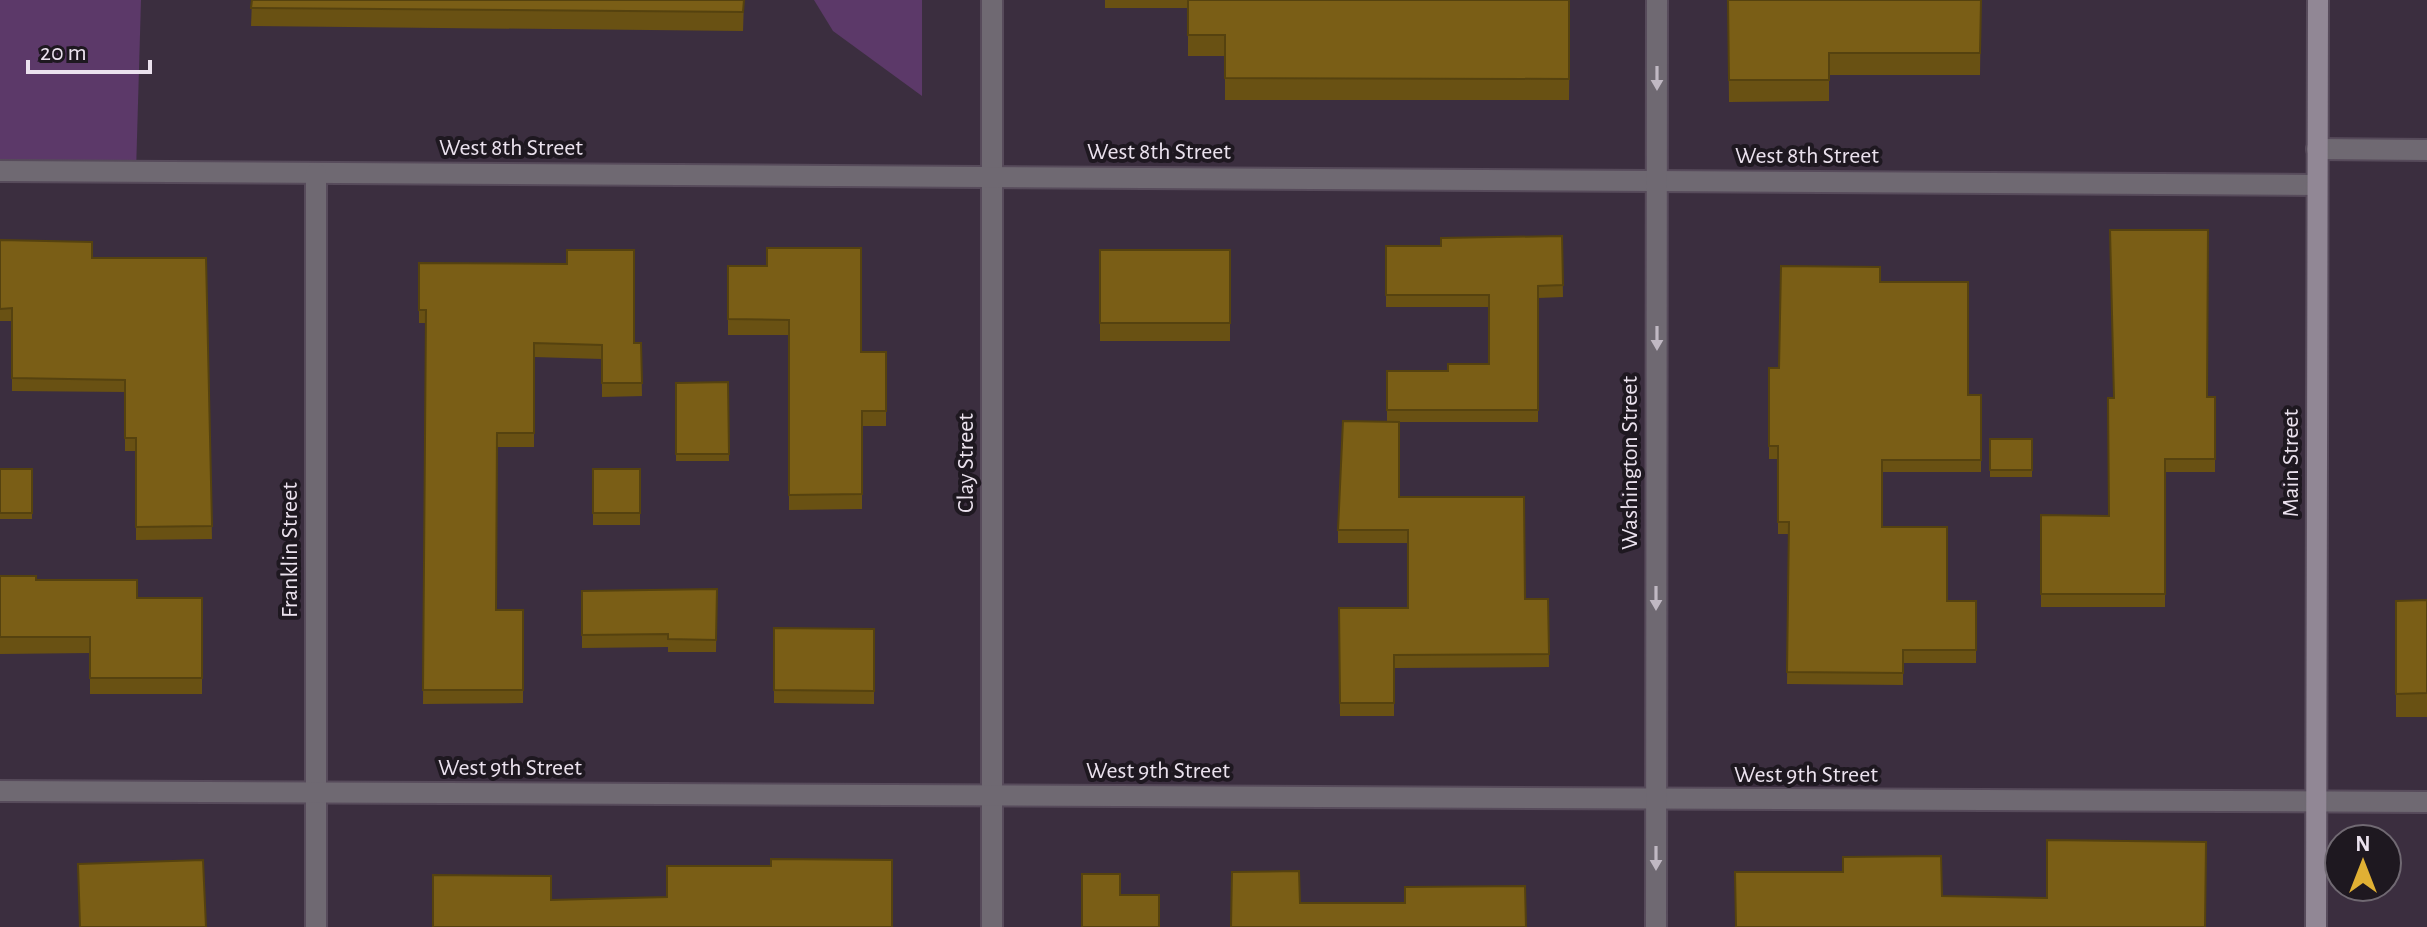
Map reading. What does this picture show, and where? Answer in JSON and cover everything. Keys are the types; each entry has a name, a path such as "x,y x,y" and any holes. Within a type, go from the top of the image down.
{"main road":[{"name":"Main Street","path":"2316,927 2318,0"}],"street":[{"name":"Clay Street","path":"992,0 992,927"},
{"name":"Washington Street","path":"1656,927 1657,0"},
{"path":"2317,149 2427,150"},
{"name":"West 8th Street","path":"0,171 2317,185"},
{"name":"Franklin Street","path":"316,173 316,927"},
{"name":"West 9th Street","path":"0,791 2316,804 2427,802"}],"shaded area":[{"path":"0,0 141,0 136,172 0,172"},
{"path":"814,0 922,0 922,96 833,31"}],"building":[{"path":"252,0 744,0 743,12 251,8"},
{"path":"1188,0 1569,0 1569,79 1225,78 1225,35 1188,35"},
{"path":"1728,0 1981,0 1980,53 1829,53 1829,80 1729,80"},
{"path":"2110,230 2208,230 2207,397 2215,397 2215,459 2165,459 2165,594 2041,594 2041,515 2109,516 2108,398 2114,398"},
{"path":"1562,236 1563,285 1538,286 1538,410 1387,410 1387,371 1448,371 1448,364 1489,364 1489,295 1386,295 1386,246 1441,246 1441,238"},
{"path":"0,240 92,242 92,258 206,258 212,526 136,527 136,438 125,438 125,380 12,378 12,308 0,309"},
{"path":"767,248 861,248 861,352 886,352 886,411 862,411 862,494 789,495 789,320 728,319 728,266 767,266"},
{"path":"567,250 634,250 634,343 641,343 642,383 602,383 602,345 534,343 534,433 497,433 496,610 523,610 523,690 423,690 426,310 419,310 419,263 567,264"},
{"path":"1100,250 1230,250 1230,323 1100,323"},
{"path":"1781,266 1880,267 1880,282 1968,282 1968,395 1981,395 1981,460 1882,460 1882,527 1947,527 1947,601 1976,601 1976,650 1903,650 1903,673 1787,672 1789,522 1778,522 1778,446 1769,446 1769,368 1779,368"},
{"path":"728,382 729,454 676,454 676,383"},
{"path":"1343,421 1399,422 1399,497 1524,497 1525,599 1548,599 1549,654 1394,655 1394,703 1340,703 1339,608 1408,608 1408,530 1338,530"},
{"path":"1990,439 2032,439 2032,470 1990,470"},
{"path":"0,469 32,469 32,513 0,513"},
{"path":"593,469 640,469 640,513 593,513"},
{"path":"0,576 36,576 36,580 137,580 137,598 202,598 202,678 90,678 90,637 0,637"},
{"path":"717,589 716,640 668,639 668,634 582,635 582,591"},
{"path":"2427,600 2427,693 2396,694 2396,601"},
{"path":"774,628 874,629 874,691 774,690"},
{"path":"2047,840 2206,842 2205,927 1736,927 1735,872 1843,872 1843,857 1941,856 1942,896 2047,898"},
{"path":"771,859 892,860 892,927 433,927 433,875 551,876 551,900 667,897 667,866 771,866"},
{"path":"203,860 206,927 80,927 78,864"},
{"path":"1299,871 1300,903 1405,903 1405,887 1525,886 1526,927 1231,927 1232,872"},
{"path":"1082,874 1120,874 1120,895 1159,895 1159,927 1082,927"}]}
